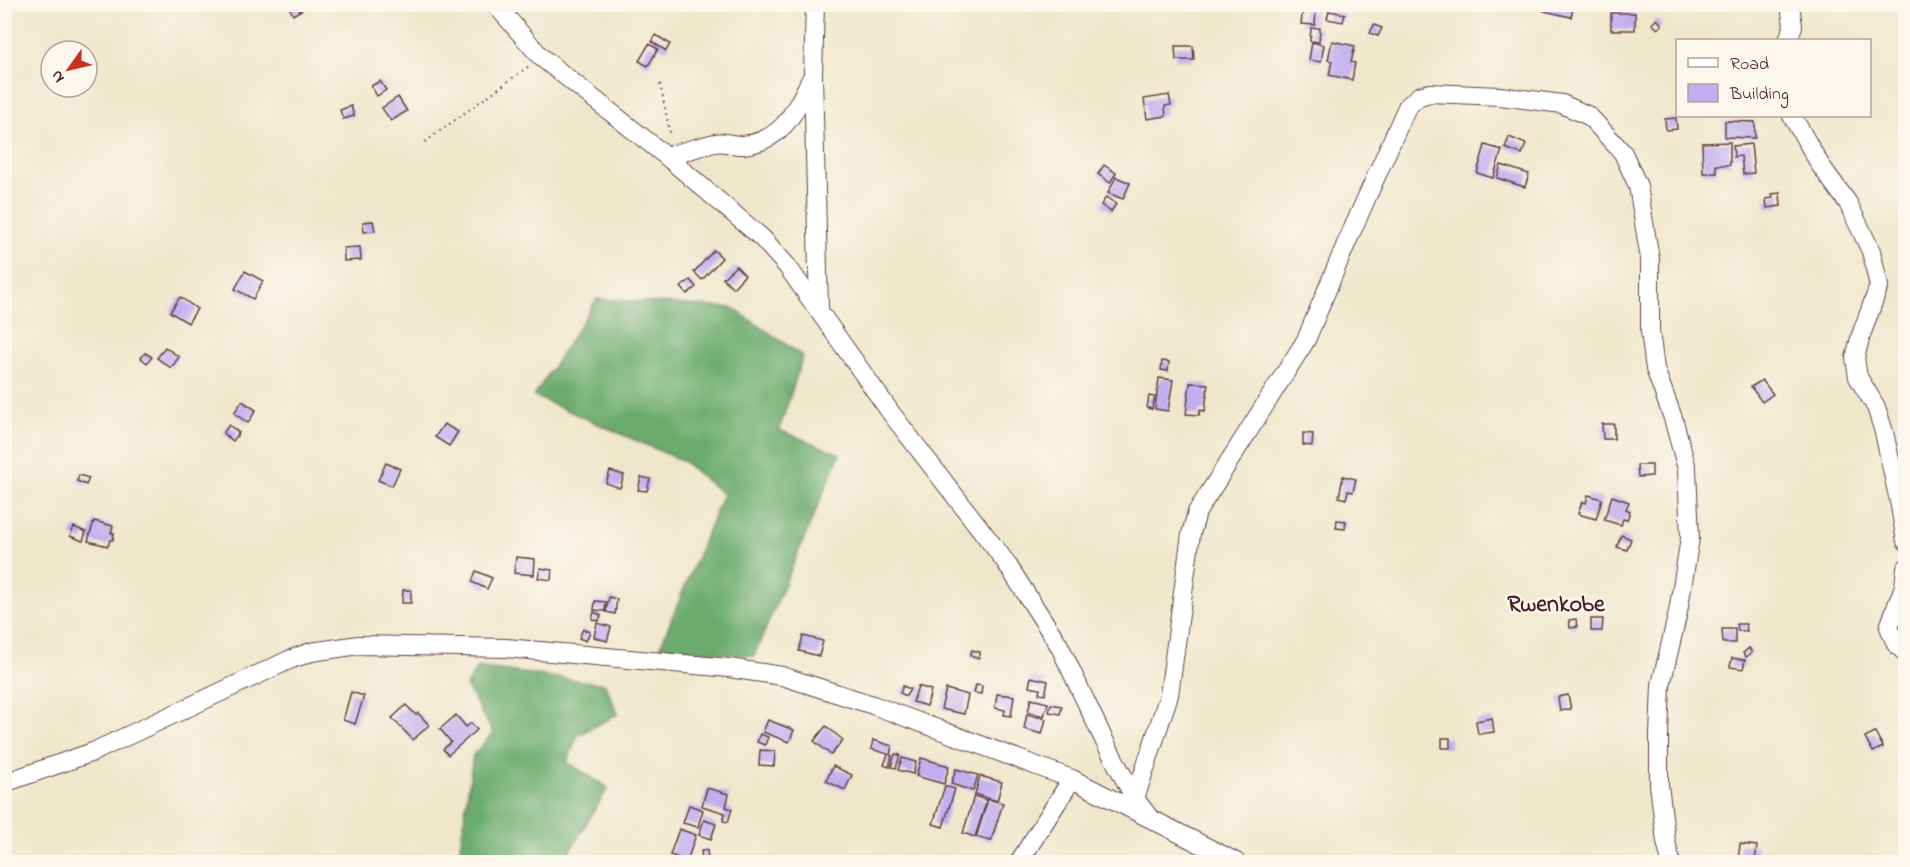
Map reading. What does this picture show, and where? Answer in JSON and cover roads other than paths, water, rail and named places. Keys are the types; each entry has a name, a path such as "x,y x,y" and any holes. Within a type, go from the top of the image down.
{"street":[{"path":"495,4 541,57 670,156 774,250 819,309 891,413 998,552 1053,635 1067,658 1104,740 1135,799 1149,817"},
{"path":"815,4 813,75 819,309"},
{"path":"1788,39 1793,26 1790,4"},
{"path":"670,156 719,142 741,145 771,135 789,121 813,75"},
{"path":"1135,799 1169,695 1191,534 1197,512 1306,340 1407,107 1419,96 1430,93 1500,96 1562,104 1589,116 1623,153 1638,186 1650,259 1650,331 1655,369 1687,469 1690,538 1678,612 1661,685 1659,784 1666,842 1671,862"},
{"path":"1793,117 1821,166 1848,203 1870,251 1879,286 1860,335 1855,358 1858,377 1876,407 1884,432 1905,541"},
{"path":"1905,568 1904,586 1888,627 1896,644 1905,653"},
{"path":"4,783 93,753 289,660 311,652 360,645 506,648 729,668 782,676 873,705 1072,780 1236,862"},
{"path":"1019,862 1072,780"}],"district":[{"name":"Rwenkobe","path":"1556,603"}]}
